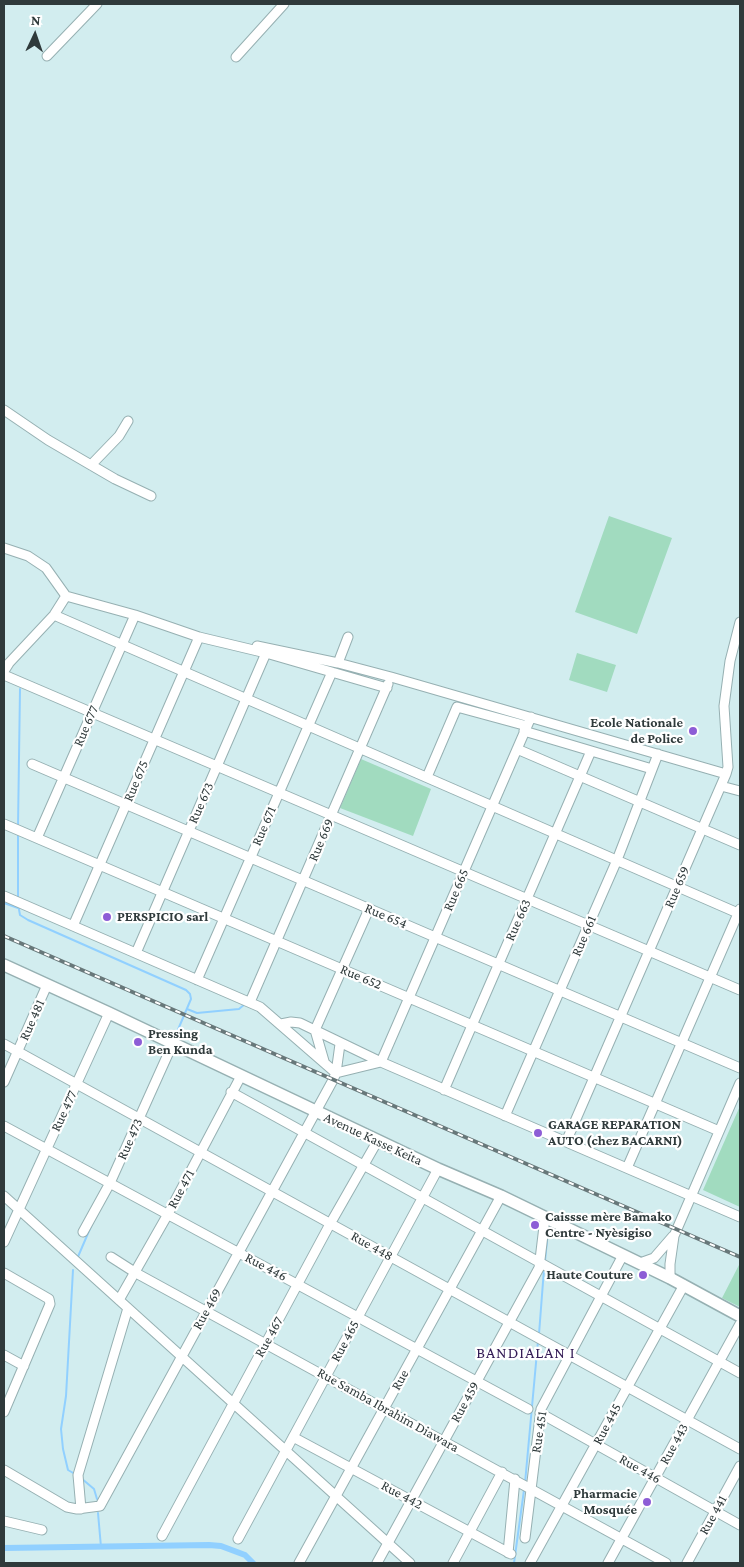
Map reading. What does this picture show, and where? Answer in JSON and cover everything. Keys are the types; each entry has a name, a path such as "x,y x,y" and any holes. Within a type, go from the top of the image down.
{"main road":[{"name":"Avenue Kasse Keita","path":"4,965 438,1169 501,1196 684,1285 740,1316"}],"street":[{"path":"47,56 97,4"},
{"path":"236,57 284,4"},
{"path":"4,410 48,440 115,479 151,496"},
{"path":"92,465 119,436 128,421"},
{"path":"4,548 28,556 46,568 66,596 134,614 199,637 266,653 387,688"},
{"path":"4,671 9,663 54,615 66,596"},
{"name":"Rue 677","path":"37,838 134,614"},
{"path":"54,615 616,860 740,912 628,1168"},
{"name":"Rue 659","path":"566,1142 726,774 728,767 724,706 730,661 740,622"},
{"name":"Rue 675","path":"73,926 199,637"},
{"path":"338,663 348,637"},
{"path":"257,646 338,663 391,677 527,725 591,751 652,769"},
{"name":"Rue 673","path":"136,953 266,653"},
{"name":"Rue 671","path":"198,980 332,672"},
{"path":"4,675 740,990"},
{"name":"Rue 669","path":"250,1002 391,677"},
{"path":"427,777 457,707 527,725 658,754 726,774"},
{"name":"Rue 665","path":"381,1062 527,725"},
{"path":"517,749 740,845"},
{"name":"Rue 663","path":"444,1090 591,751"},
{"name":"Rue 661","path":"506,1116 616,860 658,754"},
{"name":"Rue 654","path":"32,764 740,1068"},
{"path":"721,786 740,791"},
{"name":"Rue 652","path":"4,824 719,1131"},
{"path":"4,896 260,1007 336,1073 381,1062"},
{"path":"325,1062 315,1030 369,909"},
{"name":"Rue 481","path":"4,1082 47,985"},
{"name":"Rue 477","path":"4,1242 109,1013"},
{"path":"281,1024 300,1023 340,1044 444,1090 740,1217"},
{"name":"Rue 473","path":"84,1232 110,1183 173,1043"},
{"name":"Rue 448","path":"4,1044 740,1449"},
{"name":"Rue 469","path":"81,1509 100,1506 316,1112 336,1073 340,1044"},
{"name":"Rue 471","path":"119,1300 168,1214 240,1076"},
{"path":"670,1278 674,1236 740,1083"},
{"path":"231,1092 740,1373"},
{"name":"Rue 446","path":"4,1126 528,1409"},
{"name":"Rue 467","path":"162,1536 330,1224 378,1140"},
{"name":"Rue 465","path":"238,1539 438,1169"},
{"path":"4,1196 410,1563"},
{"name":"Rue","path":"299,1563 501,1196"},
{"path":"540,1264 545,1218"},
{"path":"640,1263 654,1258 674,1236"},
{"name":"Rue 451","path":"525,1538 541,1409 623,1255"},
{"name":"Rue Samba Ibrahim Diawara","path":"111,1257 136,1273 666,1563"},
{"name":"Rue 459","path":"376,1563 540,1264"},
{"path":"4,1273 48,1299 50,1304 4,1412"},
{"name":"Rue 445","path":"530,1563 684,1285"},
{"path":"4,1470 68,1507 81,1509 78,1476 128,1308"},
{"name":"Rue 443","path":"608,1563 740,1324"},
{"path":"4,1355 24,1366"},
{"name":"Rue 446","path":"540,1413 740,1525"},
{"name":"Rue 442","path":"293,1436 509,1554 518,1481"},
{"name":"Rue 441","path":"687,1563 740,1466"},
{"path":"453,1563 502,1472"},
{"path":"4,1522 42,1530"}],"green space":[{"path":"609,516 672,538 637,634 575,612"},
{"path":"577,653 616,665 607,692 569,680"},
{"path":"361,759 431,789 413,836 340,808"},
{"path":"740,1106 740,1207 703,1190"},
{"path":"740,1263 740,1307 722,1298"}],"waterway":[{"path":"18,827 20,689"},
{"path":"18,834 18,900"},
{"path":"4,903 18,908"},
{"path":"18,904 20,915 28,920 186,990 190,994 191,999 174,1039"},
{"path":"187,1009 197,1013 239,1009 245,1004"},
{"path":"77,1259 92,1224"},
{"path":"545,1261 548,1231"},
{"path":"539,1334 544,1269"},
{"path":"73,1270 66,1396 61,1429 68,1470 75,1474"},
{"path":"525,1483 538,1341"},
{"path":"81,1478 94,1489 97,1499"},
{"path":"514,1563 524,1490"},
{"path":"98,1513 101,1547"},
{"path":"4,1548 209,1545 221,1546 245,1555 253,1563"}],"railway":[{"path":"4,936 740,1257"}],"place":[{"name":"Ecole Nationale de Police","path":"693,731"},
{"name":"PERSPICIO sarl","path":"107,917"},
{"name":"Pressing Ben Kunda","path":"138,1042"},
{"name":"GARAGE REPARATION AUTO (chez BACARNI)","path":"538,1133"},
{"name":"Caissse mère Bamako Centre - Nyèsigiso","path":"535,1225"},
{"name":"Haute Couture","path":"643,1275"},
{"name":"Pharmacie Mosquée","path":"647,1502"}],"district":[{"name":"BANDIALAN I","path":"526,1353"}]}
